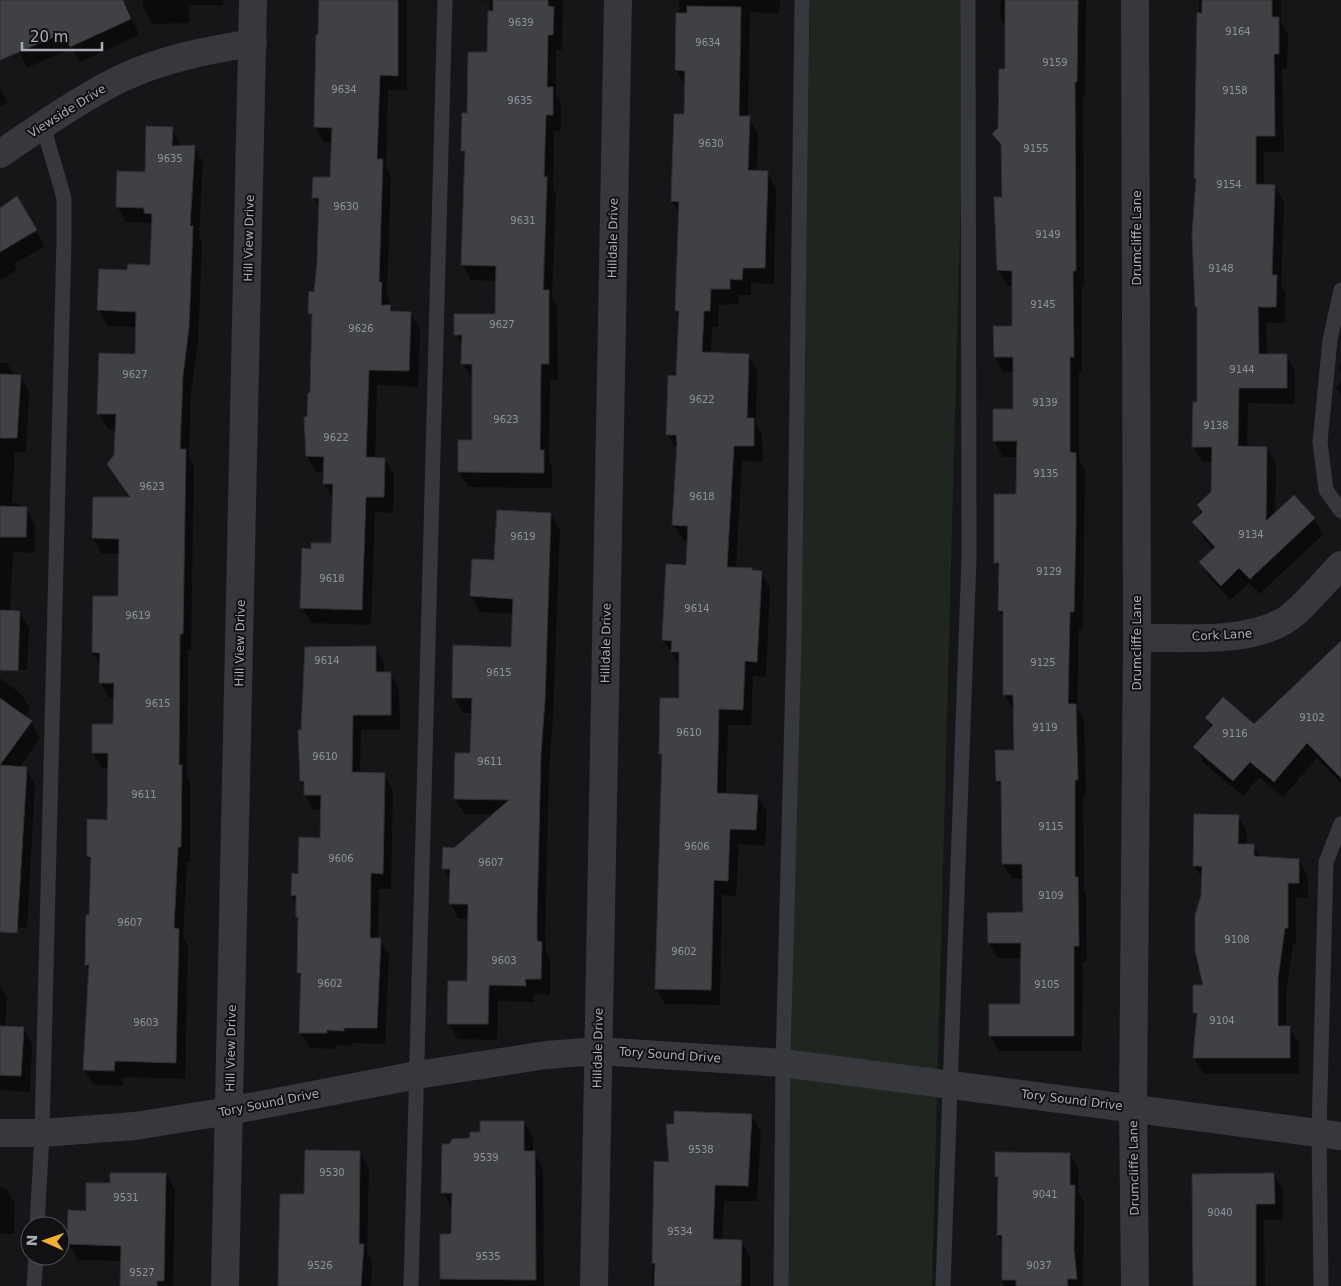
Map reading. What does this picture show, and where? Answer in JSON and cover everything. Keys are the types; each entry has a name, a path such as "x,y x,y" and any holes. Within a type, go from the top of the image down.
{"street":[{"name":"Hill View Drive","path":"225,1286 253,0"},
{"name":"Hilldale Drive","path":"594,1286 618,0"},
{"name":"Drumcliffe Lane","path":"1135,0 1137,638 1133,1107 1135,1286"},
{"name":"Viewside Drive","path":"0,154 82,99 122,78 204,51 253,42"},
{"name":"Cork Lane","path":"1137,638 1240,636 1264,631 1286,620 1341,565"},
{"name":"Tory Sound Drive","path":"0,1133 42,1134 136,1126 229,1111 417,1075 546,1055 598,1051 783,1063 1330,1134"}],"lane":[{"path":"411,1286 446,0"},
{"path":"780,1286 783,1063 794,637 802,0"},
{"path":"943,1286 969,557 968,0"},
{"path":"38,1216 42,1134 64,239 64,198 43,126"},
{"path":"1341,290 1330,340 1320,442 1326,490 1341,511"},
{"path":"1321,1286 1330,1134 1326,862 1341,824"},
{"path":"34,1286 35,1266"}],"shaded area":[{"path":"810,0 966,0 932,1286 787,1286"}],"building":[{"path":"0,0 123,0 131,19 70,47 63,33 0,60"},
{"path":"319,0 398,0 398,76 380,75 377,159 383,159 379,282 382,282 381,305 391,305 390,311 411,312 409,371 369,370 366,457 385,458 384,497 366,497 362,610 300,608 302,548 311,549 311,543 331,543 333,484 323,484 324,457 306,456 304,417 307,417 308,393 310,393 312,314 308,313 309,291 314,292 317,263 319,198 312,198 313,177 330,177 332,128 314,127 316,35 318,35"},
{"path":"493,0 548,0 548,6 554,7 553,35 548,35 547,87 553,87 553,115 546,115 544,177 547,177 543,290 549,290 549,364 541,364 540,450 544,450 544,473 458,472 458,440 472,440 472,364 461,364 462,335 454,335 454,314 495,314 496,266 461,265 465,151 461,151 462,113 467,113 468,52 487,52 488,11 493,11"},
{"path":"1005,0 1078,0 1077,82 1075,82 1076,271 1073,271 1074,357 1070,357 1070,452 1076,453 1076,524 1074,612 1070,612 1068,704 1076,704 1078,780 1075,780 1075,877 1078,877 1079,946 1074,946 1074,1036 989,1036 989,1004 1020,1004 1021,943 988,943 987,913 1023,912 1022,864 1002,864 1001,781 996,781 995,750 1014,750 1013,695 1003,695 1003,611 998,611 999,563 994,563 994,494 1016,494 1017,441 993,441 993,409 1013,409 1013,357 994,357 993,326 1012,326 1012,271 997,270 994,197 1002,197 1001,144 992,134 998,128 999,69 1005,69"},
{"path":"1202,0 1272,0 1272,17 1279,17 1279,54 1274,54 1275,136 1256,136 1256,184 1275,185 1272,275 1277,275 1276,307 1258,307 1259,354 1287,354 1287,388 1239,388 1238,446 1267,447 1266,521 1294,495 1315,518 1250,579 1239,568 1221,586 1199,562 1215,547 1192,522 1203,512 1197,505 1211,492 1212,447 1192,447 1193,402 1197,402 1197,307 1195,307 1192,235 1196,178 1194,178 1197,13 1202,13"},
{"path":"687,6 741,7 739,116 750,116 748,170 768,171 765,268 743,268 742,280 730,279 730,289 711,289 710,311 704,311 702,352 749,354 747,418 754,418 754,446 734,446 727,567 752,568 752,570 762,571 757,662 745,661 743,710 719,709 717,793 758,795 756,830 730,829 728,881 714,880 711,990 655,989 662,754 659,754 660,698 679,698 679,652 671,652 672,641 662,640 666,564 686,565 688,526 672,525 677,444 676,435 666,435 668,375 676,376 679,311 675,311 679,202 671,201 674,114 684,114 685,71 675,70 676,13 687,13"},
{"path":"146,126 173,127 172,146 195,145 190,226 193,226 189,327 183,375 180,449 186,449 183,634 180,634 179,765 182,765 181,847 178,847 174,928 179,929 176,1063 115,1061 114,1071 83,1070 89,965 85,965 86,915 89,915 91,857 87,856 87,819 107,820 108,753 92,753 92,724 113,724 114,683 99,683 100,653 92,652 93,596 118,596 119,539 92,538 93,497 130,497 107,464 114,455 116,414 97,414 99,353 135,354 136,312 97,310 99,269 127,270 128,264 150,265 152,214 144,213 144,208 116,207 117,171 145,172"},
{"path":"17,196 37,230 0,252 0,208"},
{"path":"0,374 21,375 17,438 0,438"},
{"path":"0,506 27,507 26,537 0,537"},
{"path":"497,510 551,513 545,700 541,754 537,918 537,941 542,942 541,979 525,979 526,986 489,985 488,1024 447,1024 448,981 467,981 468,904 449,904 450,869 442,869 443,847 454,848 509,800 454,799 455,753 470,753 472,698 452,698 453,645 511,647 513,599 470,596 472,559 494,560"},
{"path":"0,610 20,611 18,671 0,670"},
{"path":"1341,641 1341,778 1307,743 1274,782 1250,762 1233,781 1193,747 1213,725 1205,718 1223,697 1254,724"},
{"path":"376,646 376,672 391,672 391,715 353,715 352,772 385,773 383,874 371,873 370,938 381,938 377,1028 344,1028 344,1031 327,1030 327,1033 299,1033 301,973 297,973 298,917 296,917 296,895 291,896 292,873 298,874 299,837 320,838 321,795 304,795 304,781 300,781 298,730 301,730 305,647"},
{"path":"0,698 32,721 0,765"},
{"path":"0,765 27,767 17,933 0,932"},
{"path":"1194,814 1239,815 1238,844 1254,844 1254,856 1299,859 1299,883 1288,883 1288,928 1285,928 1278,978 1278,1026 1290,1026 1290,1058 1193,1058 1197,1013 1193,1013 1193,985 1203,985 1195,950 1195,915 1201,896 1202,866 1193,866"},
{"path":"0,1026 24,1027 21,1076 0,1075"},
{"path":"674,1111 752,1114 748,1186 715,1185 713,1239 742,1240 741,1286 654,1286 655,1263 652,1263 654,1161 669,1162 666,1124 674,1124"},
{"path":"480,1121 524,1121 524,1151 535,1151 536,1280 440,1279 440,1234 451,1234 452,1193 441,1193 442,1144 450,1144 452,1139 470,1138 470,1132 480,1132"},
{"path":"305,1150 360,1151 359,1244 364,1244 361,1286 278,1286 280,1194 304,1194"},
{"path":"995,1152 1070,1153 1070,1185 1075,1185 1074,1250 1077,1279 1067,1279 1068,1286 1016,1286 1016,1280 1002,1280 1002,1235 997,1235 998,1177 995,1177"},
{"path":"110,1173 166,1173 164,1281 157,1281 157,1286 120,1286 121,1246 70,1244 70,1216 68,1216 68,1210 86,1211 86,1183 110,1183"},
{"path":"1274,1173 1275,1204 1256,1204 1256,1286 1193,1286 1192,1174"}]}
